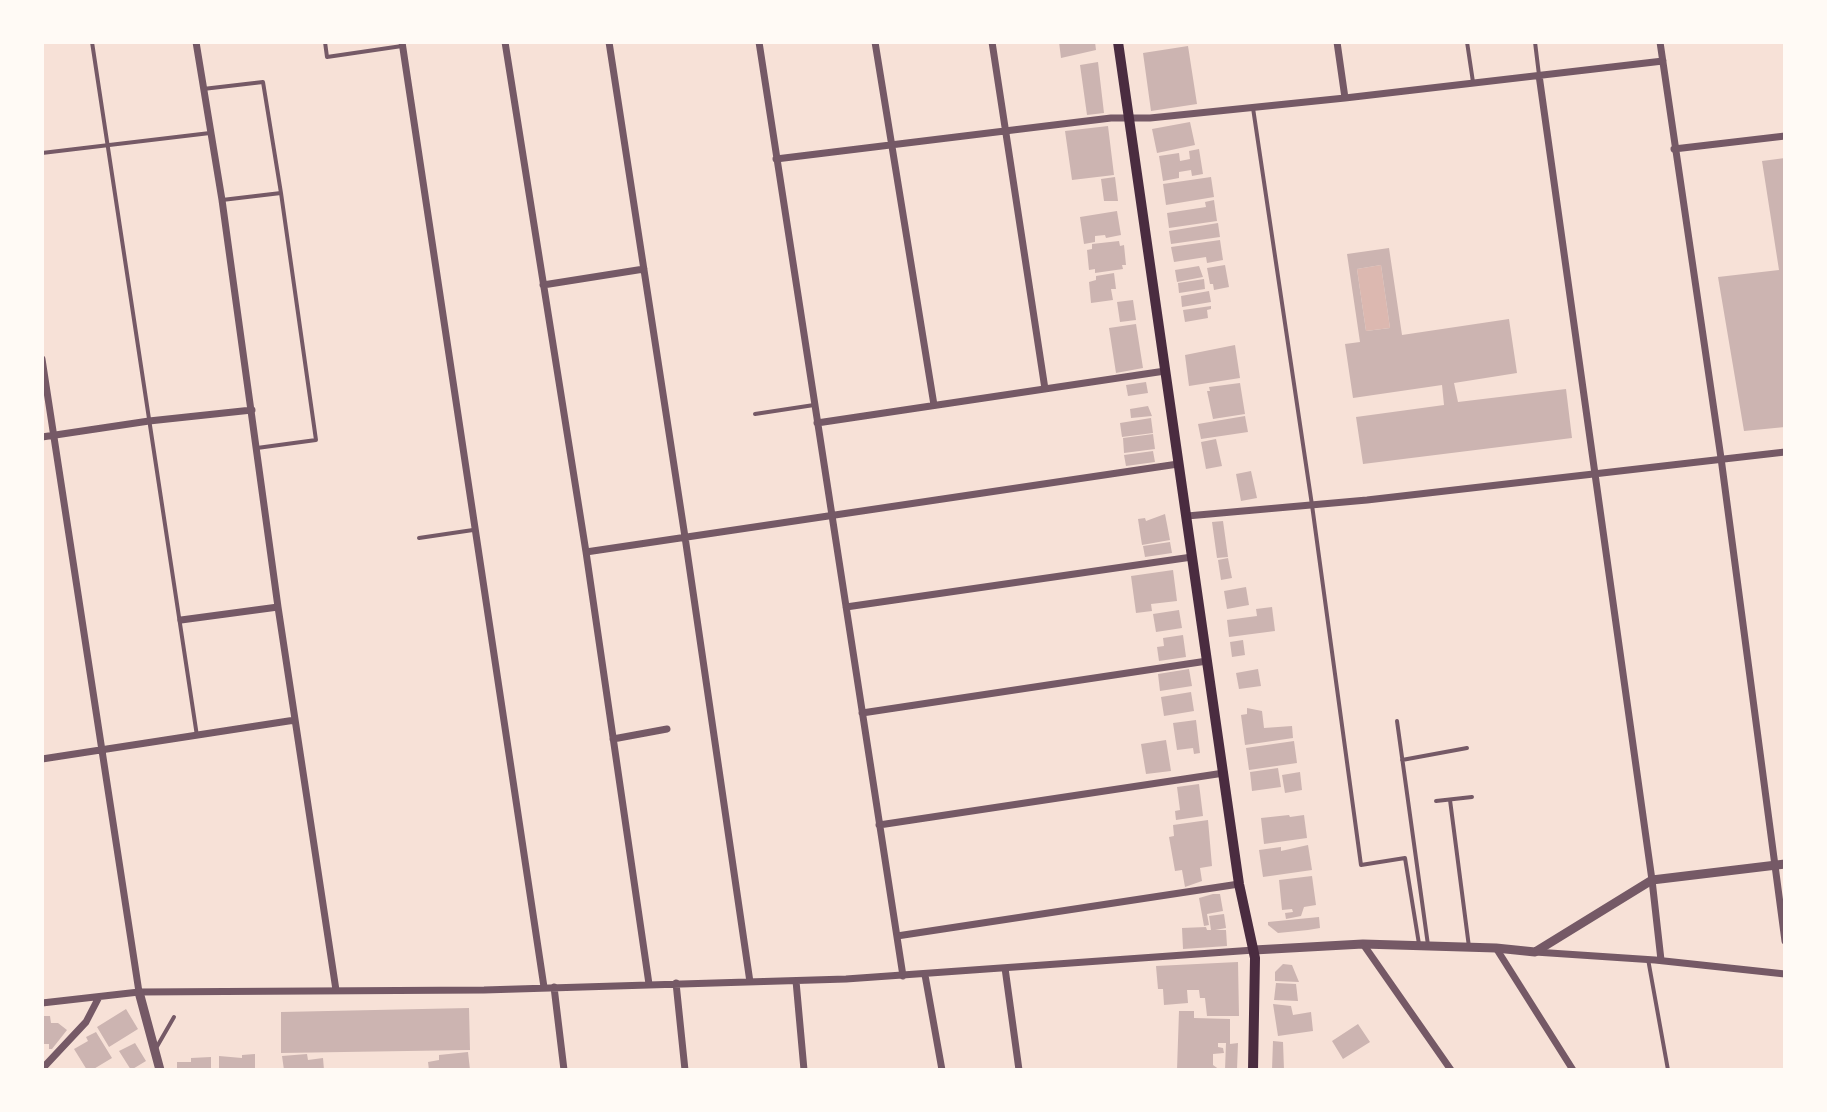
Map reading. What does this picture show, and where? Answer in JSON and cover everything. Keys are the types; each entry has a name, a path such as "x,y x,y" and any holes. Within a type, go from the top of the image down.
{"main road":[{"path":"1118,42 1239,884 1257,967 1253,1070"}],"street":[{"path":"196,42 222,200 278,607 336,990"},
{"path":"505,42 586,552 649,984"},
{"path":"609,42 750,982"},
{"path":"759,42 903,976"},
{"path":"875,42 934,405"},
{"path":"992,42 1045,389"},
{"path":"1337,42 1345,98"},
{"path":"1660,42 1721,458 1785,941"},
{"path":"402,44 544,987"},
{"path":"776,159 1111,118 1150,118 1253,108 1663,61"},
{"path":"1539,75 1661,960"},
{"path":"1674,149 1785,136"},
{"path":"543,285 644,269"},
{"path":"42,359 139,992 160,1070"},
{"path":"817,423 1165,371"},
{"path":"42,437 252,410"},
{"path":"1187,516 1785,452"},
{"path":"586,552 1178,464"},
{"path":"846,607 1192,557"},
{"path":"181,620 278,607"},
{"path":"862,713 1207,661"},
{"path":"42,759 295,720"},
{"path":"613,739 667,729"},
{"path":"879,825 1224,773"},
{"path":"1535,952 1652,880 1785,864"},
{"path":"897,936 1239,884"},
{"path":"1363,944 1451,1070"},
{"path":"42,1003 139,992 796,981 925,975 1363,944 1496,948 1661,960 1785,974"},
{"path":"1496,948 1573,1070"},
{"path":"1005,968 1019,1070"},
{"path":"925,975 942,1070"},
{"path":"796,981 804,1070"},
{"path":"676,983 685,1070"},
{"path":"554,987 564,1070"},
{"path":"42,1069 86,1022 99,997"}],"lane":[{"path":"92,42 197,736"},
{"path":"325,42 327,57 402,44"},
{"path":"1467,42 1473,82"},
{"path":"1535,42 1539,75"},
{"path":"203,89 263,82 281,193 316,440 257,448"},
{"path":"1253,108 1361,865 1405,858 1424,946"},
{"path":"42,153 210,133"},
{"path":"222,200 281,193"},
{"path":"755,414 814,405"},
{"path":"419,538 473,530"},
{"path":"1397,721 1424,946"},
{"path":"1402,760 1467,748"},
{"path":"1436,801 1472,797"},
{"path":"1450,800 1469,947"},
{"path":"1648,959 1668,1070"},
{"path":"155,1051 174,1017"}],"shaded area":[{"path":"1381,265 1390,328 1366,331 1357,269"}],"building":[{"path":"1059,42 1095,42 1096,50 1061,58"},
{"path":"1188,46 1197,104 1151,111 1143,53"},
{"path":"1098,62 1104,113 1087,115 1080,65"},
{"path":"1190,122 1195,145 1157,153 1152,129"},
{"path":"1108,126 1114,175 1072,180 1065,131"},
{"path":"1199,149 1203,174 1192,176 1191,170 1179,172 1179,178 1163,181 1159,156 1179,153 1180,161 1190,159 1189,151"},
{"path":"1785,158 1785,427 1744,431 1718,277 1779,270 1762,161"},
{"path":"1115,177 1118,201 1104,201 1101,179"},
{"path":"1211,177 1214,197 1166,205 1163,184"},
{"path":"1214,200 1217,221 1169,228 1167,213 1206,207 1205,202"},
{"path":"1117,211 1121,235 1106,238 1105,235 1095,236 1095,242 1084,244 1080,217"},
{"path":"1218,223 1220,237 1171,244 1169,231"},
{"path":"1220,240 1223,260 1207,263 1206,257 1174,262 1171,247"},
{"path":"1119,241 1120,246 1124,245 1126,265 1122,265 1123,269 1095,273 1095,269 1089,270 1087,250 1092,249 1092,244"},
{"path":"1389,248 1402,335 1509,319 1517,373 1454,383 1458,402 1566,389 1572,438 1363,464 1356,417 1444,405 1442,385 1353,398 1345,344 1360,342 1347,254","holes":["1381,265 1390,328 1366,331 1357,269"]},
{"path":"1225,265 1229,287 1214,290 1207,268"},
{"path":"1199,266 1203,277 1177,282 1175,270"},
{"path":"1114,273 1116,289 1111,289 1113,300 1091,303 1089,282 1096,280 1096,276"},
{"path":"1204,279 1205,289 1179,293 1178,283"},
{"path":"1209,291 1211,302 1182,307 1181,296"},
{"path":"1133,300 1136,320 1120,322 1117,302"},
{"path":"1211,306 1207,310 1208,318 1185,322 1183,310"},
{"path":"1136,324 1143,368 1116,373 1109,328"},
{"path":"1235,345 1240,378 1189,386 1185,355"},
{"path":"1146,382 1148,393 1128,396 1126,385"},
{"path":"1240,383 1245,414 1213,419 1207,391 1210,391 1209,387"},
{"path":"1148,406 1152,416 1131,418 1130,409"},
{"path":"1245,416 1248,432 1201,439 1198,424"},
{"path":"1151,418 1153,433 1122,437 1120,423"},
{"path":"1153,434 1155,449 1124,453 1123,438"},
{"path":"1216,439 1222,466 1206,469 1201,442"},
{"path":"1153,451 1155,462 1126,466 1124,455"},
{"path":"1251,471 1257,498 1241,501 1236,474"},
{"path":"1165,514 1170,540 1142,545 1138,519 1145,518 1146,521"},
{"path":"1223,521 1228,557 1217,558 1212,522"},
{"path":"1170,542 1172,553 1145,557 1143,546"},
{"path":"1228,558 1232,578 1221,580 1218,560"},
{"path":"1173,570 1177,601 1151,604 1152,611 1136,613 1131,576"},
{"path":"1246,587 1249,605 1227,609 1224,591"},
{"path":"1272,607 1275,631 1229,637 1227,620 1257,616 1256,609"},
{"path":"1179,610 1182,628 1156,632 1153,614"},
{"path":"1183,635 1186,657 1159,661 1157,647 1164,646 1163,638"},
{"path":"1243,640 1245,655 1232,657 1230,642"},
{"path":"1189,669 1192,686 1160,691 1158,674"},
{"path":"1258,669 1261,686 1239,689 1236,673"},
{"path":"1191,692 1194,711 1164,716 1161,697"},
{"path":"1247,708 1262,711 1264,728 1292,726 1293,738 1245,745 1241,715 1247,714"},
{"path":"1196,720 1200,753 1194,754 1193,748 1177,750 1173,723"},
{"path":"1166,740 1171,771 1146,774 1141,744"},
{"path":"1294,741 1297,763 1249,770 1246,748"},
{"path":"1278,768 1281,787 1252,791 1250,772"},
{"path":"1300,772 1302,790 1285,793 1282,775"},
{"path":"1199,784 1203,816 1176,820 1175,811 1180,810 1177,787"},
{"path":"1304,815 1307,838 1264,844 1261,818"},
{"path":"1208,820 1212,866 1200,868 1202,881 1185,887 1182,870 1175,871 1169,837 1174,836 1173,825"},
{"path":"1308,845 1312,870 1263,877 1259,850 1281,847 1281,851"},
{"path":"1312,876 1316,905 1304,907 1301,916 1286,919 1285,913 1293,912 1292,909 1282,910 1279,880"},
{"path":"1220,894 1223,911 1207,914 1209,925 1204,926 1199,898"},
{"path":"1224,914 1226,928 1215,930 1226,930 1227,946 1183,949 1182,928 1206,927 1211,930 1209,916"},
{"path":"1319,917 1320,928 1308,930 1278,933 1268,925 1268,922"},
{"path":"1238,962 1239,1016 1207,1016 1205,998 1200,998 1199,990 1187,990 1188,1003 1164,1005 1163,989 1158,989 1156,966"},
{"path":"1283,964 1292,965 1299,982 1275,981 1275,972"},
{"path":"1276,983 1296,984 1298,1001 1274,1000"},
{"path":"1273,1004 1291,1006 1293,1015 1311,1012 1313,1031 1278,1036"},
{"path":"469,1008 470,1050 281,1053 281,1012"},
{"path":"126,1009 138,1029 109,1047 97,1027"},
{"path":"1179,1011 1194,1011 1194,1018 1230,1019 1230,1044 1238,1043 1237,1069 1225,1070 1226,1043 1218,1043 1224,1053 1213,1054 1213,1065 1220,1070 1177,1070"},
{"path":"42,1016 50,1016 51,1023 58,1023 67,1030 52,1049 49,1049 49,1044 42,1044"},
{"path":"1358,1024 1370,1042 1343,1059 1332,1041"},
{"path":"96,1032 112,1058 87,1070 74,1049"},
{"path":"1273,1041 1283,1042 1284,1070 1272,1070"},
{"path":"135,1043 146,1061 131,1070 119,1051"},
{"path":"468,1052 470,1070 429,1070 428,1062 439,1060 439,1055"},
{"path":"255,1054 255,1070 219,1070 219,1056 242,1058 242,1055"},
{"path":"307,1054 308,1060 323,1058 324,1070 284,1070 282,1056"},
{"path":"211,1057 211,1070 177,1070 177,1062"}]}
